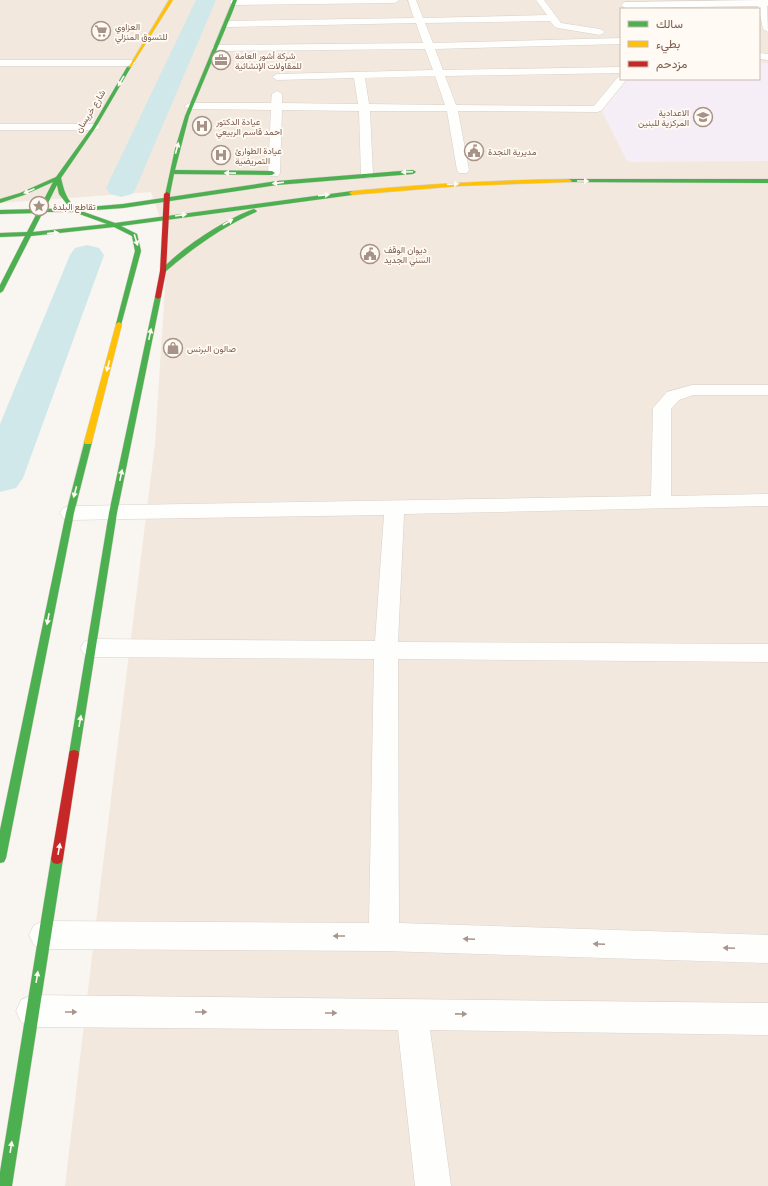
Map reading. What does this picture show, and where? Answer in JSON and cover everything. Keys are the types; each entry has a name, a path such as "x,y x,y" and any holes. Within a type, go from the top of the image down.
{"street":[{"name":"شارع خريسان","path":"0,291 58,178 94,127 131,63 171,0"},
{"path":"5,1186 44,935 113,513 164,271 166,200 177,150 190,106 227,24 235,1 395,0"},
{"path":"412,0 452,109 462,170"},
{"path":"540,0 558,25 620,35"},
{"path":"625,5 764,2 765,26"},
{"path":"227,24 553,18"},
{"path":"274,173 277,108 277,23"},
{"path":"216,48 429,46 620,41"},
{"path":"0,62 131,63"},
{"path":"0,69 61,69"},
{"path":"277,69 359,74 620,70"},
{"path":"359,74 364,108 367,175"},
{"path":"190,106 277,108 597,109 621,80"},
{"path":"0,127 94,127"},
{"path":"172,172 367,175"},
{"path":"0,212 75,210 166,200 277,183 367,175 423,172"},
{"path":"651,172 768,172"},
{"path":"0,201 22,194 58,178 60,191 65,200 75,210 89,218 128,229 135,235 138,251 70,513 0,858"},
{"path":"0,235 73,231 283,200 428,185 508,181 768,181"},
{"path":"72,220 89,218 166,200"},
{"path":"164,271 184,251 209,234 236,218 283,200"},
{"path":"23,222 48,222"},
{"path":"661,501 662,408 673,396 692,390 768,390"},
{"path":"70,513 768,500"},
{"path":"384,937 386,651 394,508"},
{"path":"92,648 768,653"},
{"path":"44,935 384,937 768,949"},
{"path":"32,1011 768,1019"},
{"path":"412,1014 433,1186"}],"shaded area":[{"path":"0,0 768,0 768,1186 65,1186 155,444 168,240 151,192 0,203"},
{"path":"760,62 768,63 768,161 627,161 602,111 626,80 760,80"}],"waterway":[{"path":"121,188 206,0"},
{"path":"0,478 87,255"}],"traffic: fast":[{"path":"167,194 183,126 235,0"},
{"path":"0,291 58,178 94,127 129,67"},
{"path":"172,172 272,173"},
{"path":"0,212 75,210 123,206 277,183 413,172"},
{"path":"58,178 62,194 69,205 78,212 123,228 135,235 138,251 119,324"},
{"path":"0,201 22,194 58,178"},
{"path":"569,181 768,181"},
{"path":"0,235 20,235 80,230 352,193"},
{"path":"163,271 206,237 229,223 254,211"},
{"path":"74,754 113,513 158,297"},
{"path":"0,858 70,513 88,442"},
{"path":"5,1186 57,859"}],"traffic: slow":[{"path":"129,67 171,0"},
{"path":"352,193 460,184 569,181"},
{"path":"88,442 119,324"}],"traffic: jam":[{"path":"158,297 163,271 167,194"},
{"path":"57,859 74,754"}],"place":[{"name":"العزاوي للتسوق المنزلي","path":"101,31"},
{"name":"شركة أشور العامة للمقاولات الإنشائية","path":"221,60"},
{"name":"الاعدادية المركزية للبنين","path":"703,117"},
{"name":"عيادة الدكتور احمد قاسم الربيعي","path":"202,126"},
{"name":"مديرية النجدة","path":"474,151"},
{"name":"عيادة الطوارئ التمريضية","path":"221,155"},
{"name":"تقاطع البلدة","path":"39,206"},
{"name":"ديوان الوقف السني الجديد","path":"370,254"},
{"name":"صالون البرنس","path":"173,348"}]}
